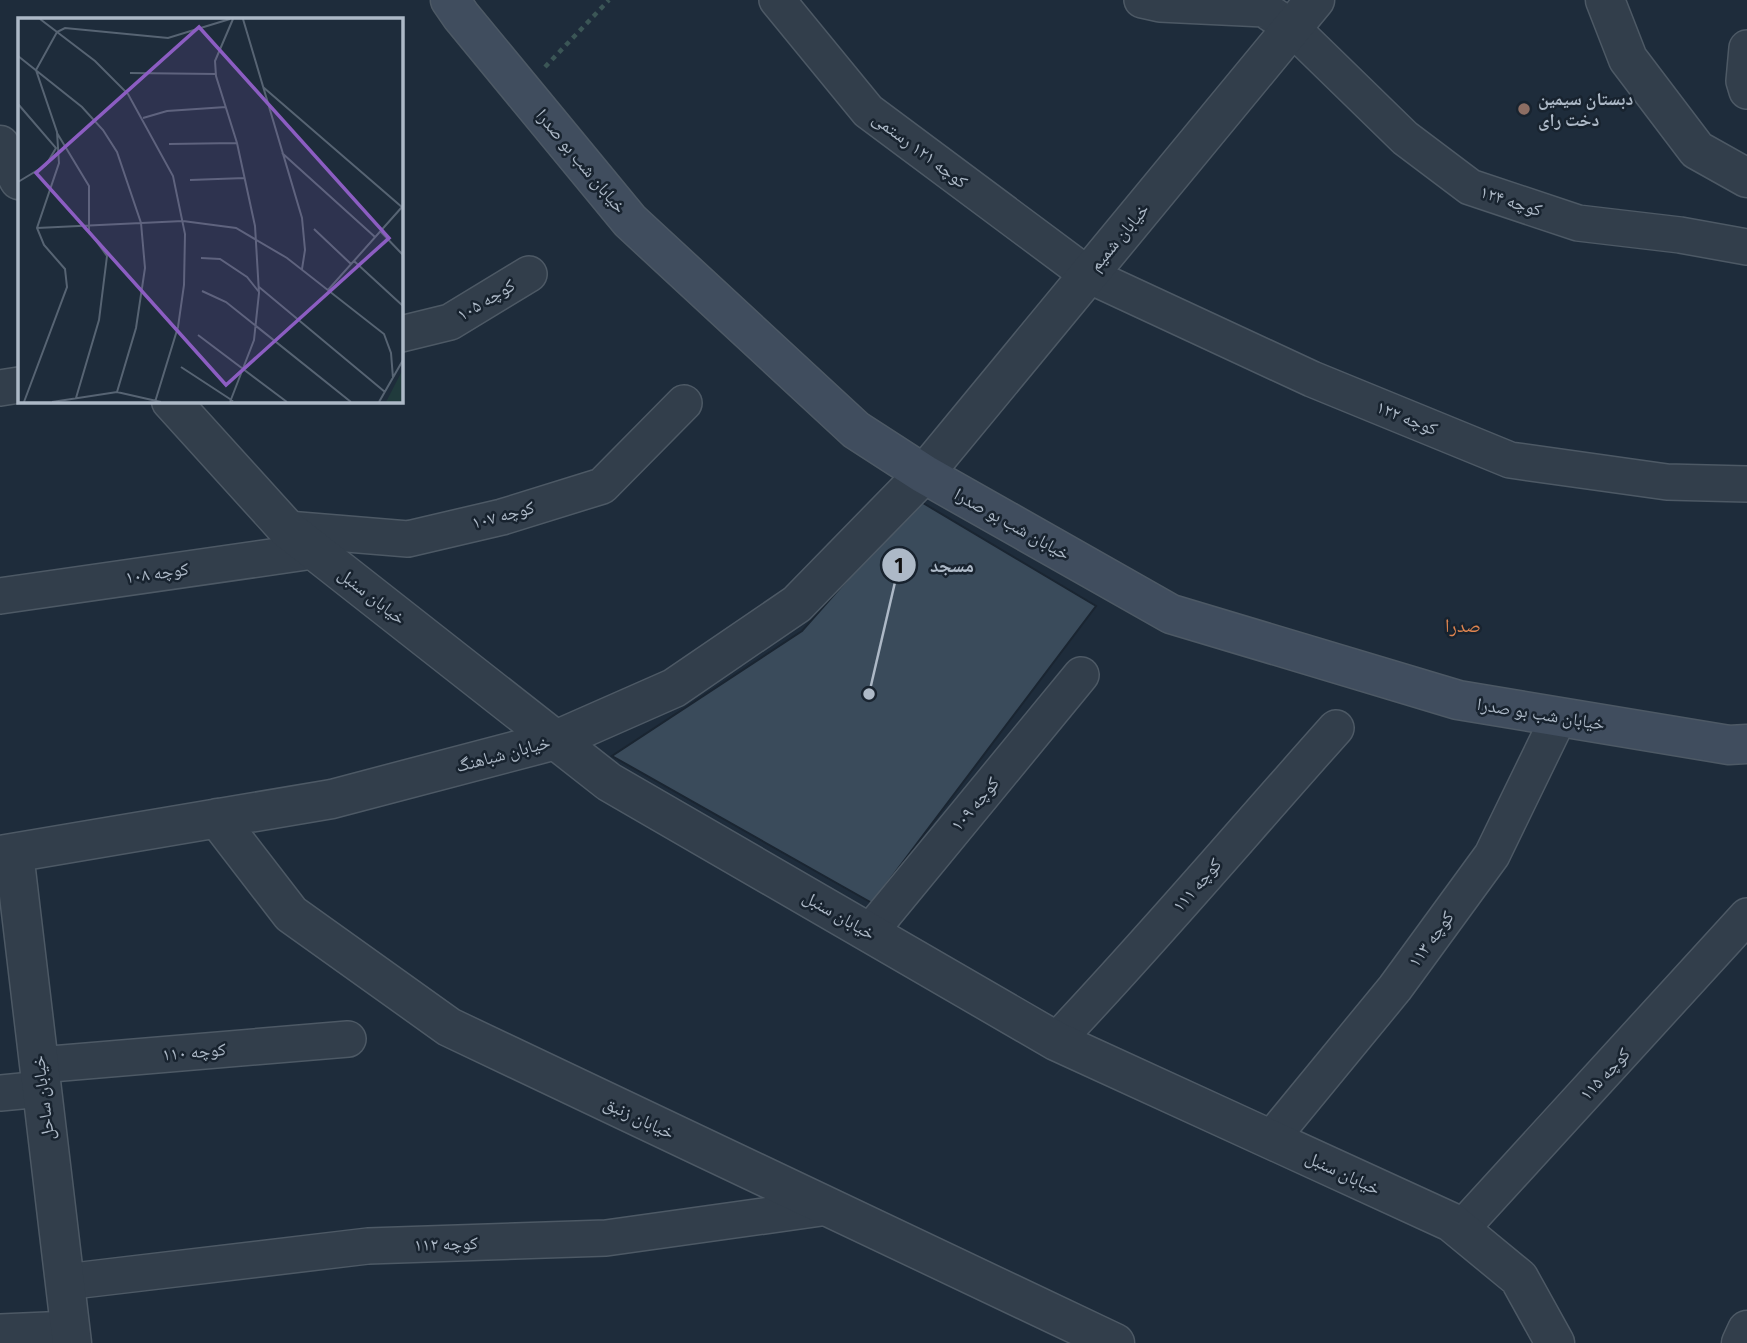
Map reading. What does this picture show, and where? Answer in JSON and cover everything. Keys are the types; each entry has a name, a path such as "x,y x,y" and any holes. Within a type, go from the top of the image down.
{"main road":[{"name":"خیابان شب بو صدرا","path":"450,0 630,221 856,430 924,474 1171,614 1458,700 1729,745 1747,744"}],"street":[{"name":"کوچه ۱۲۱ رستمی","path":"777,0 868,111 1087,275"},
{"name":"کوچه ۱۲۴","path":"1142,0 1160,4 1265,9 1303,14 1405,138 1470,187 1578,223 1679,235 1747,247"},
{"path":"1605,0 1628,59 1697,150 1747,178"},
{"name":"خیابان شمیم","path":"924,474 1303,14"},
{"path":"1747,48 1744,82 1747,91"},
{"name":"کوچه ۱۰۵","path":"402,334 450,322 529,274"},
{"name":"کوچه ۱۲۲","path":"1087,275 1312,379 1510,460 1667,482 1747,484"},
{"path":"0,388 18,384"},
{"name":"خیابان سنبل","path":"172,402 300,540 609,782 1056,1041 1451,1222 1519,1278 1555,1343"},
{"name":"کوچه ۱۰۷","path":"300,540 408,539 502,517 602,486 684,403"},
{"name":"خیابان شباهنگ","path":"7,854 332,799 556,740 674,688 797,604 924,474"},
{"name":"کوچه ۱۰۸","path":"0,596 300,540"},
{"name":"کوچه ۱۰۹","path":"869,933 1081,675"},
{"name":"کوچه ۱۱۳","path":"1270,1139 1395,988 1492,855 1559,717"},
{"name":"کوچه ۱۱۱","path":"1056,1041 1143,950 1198,883 1336,728"},
{"name":"خیابان زنبق","path":"217,818 291,914 449,1027 1115,1343"},
{"name":"خیابان ساحل","path":"7,854 40,1077 71,1336"},
{"name":"کوچه ۱۱۵","path":"1461,1229 1747,916"},
{"name":"کوچه ۱۱۰","path":"0,1093 40,1077 348,1039"},
{"name":"کوچه ۱۱۲","path":"65,1282 368,1247 606,1238 828,1207"},
{"path":"1741,1343 1747,1330"},
{"path":"0,1332 71,1336"}],"path":[{"path":"523,91 609,0"}],"building":[{"path":"918,500 1096,606 872,903 612,756 802,631"}],"place":[{"name":"دبستان سیمین دخت رای","path":"1524,109"},
{"name":"مسجد","path":"869,694"}],"district":[{"name":"صدرا","path":"1463,625"}]}
